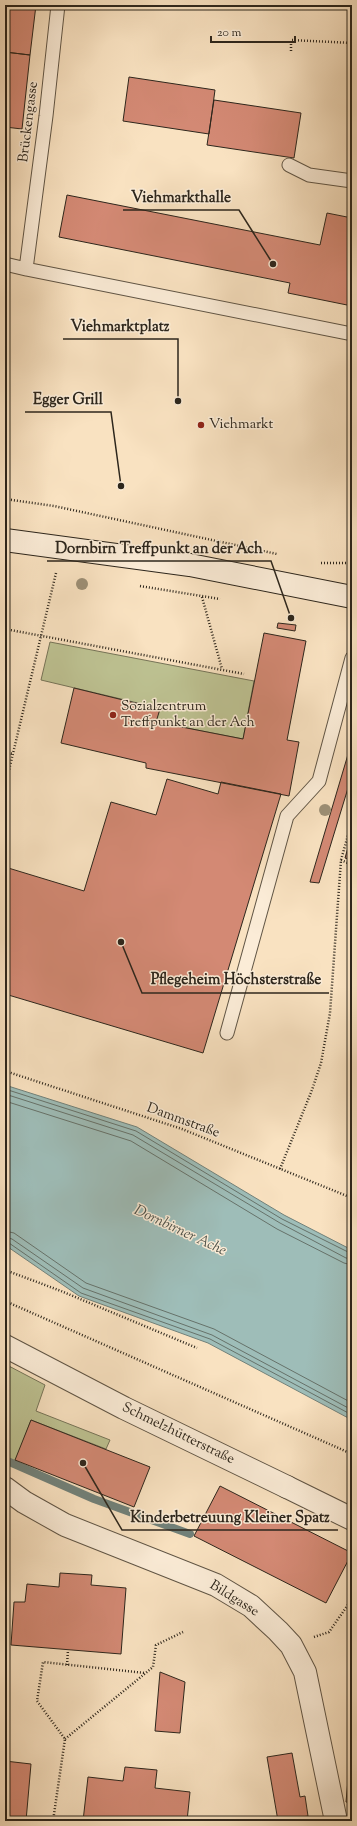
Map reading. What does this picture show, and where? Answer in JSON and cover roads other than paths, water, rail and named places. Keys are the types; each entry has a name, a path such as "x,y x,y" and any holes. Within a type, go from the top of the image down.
{"street":[{"path":"5,540 190,564 352,597"},
{"name":"Schmelzhütterstraße","path":"5,1346 124,1408 287,1486 352,1519"},
{"name":"Bildgasse","path":"5,1488 24,1502 65,1525 216,1585 251,1606 291,1645 305,1672 336,1821"}],"lane":[{"name":"Brückengasse","path":"26,269 46,116 58,5"},
{"path":"289,165 309,176 352,181"},
{"path":"5,264 352,334"},
{"path":"227,1034 287,816 319,781 352,658"}],"water":[{"name":"Dornbirner Ache","path":"5,1085 137,1127 284,1215 352,1250 352,1420 208,1343 79,1296 5,1245"}],"waterway":[{"path":"5,1460 94,1499 190,1534"}],"place":[{"name":"Viehmarkthalle","path":"273,264"},
{"name":"Viehmarktplatz","path":"178,401"},
{"name":"Viehmarkt","path":"201,425"},
{"name":"Egger Grill","path":"121,486"},
{"name":"Dornbirn Treffpunkt an der Ach","path":"291,618"},
{"name":"Sozialzentrum Treffpunkt an der Ach","path":"113,715"},
{"name":"Pflegeheim Höchsterstraße","path":"121,942"},
{"name":"Kinderbetreuung Kleiner Spatz","path":"83,1463"}]}
